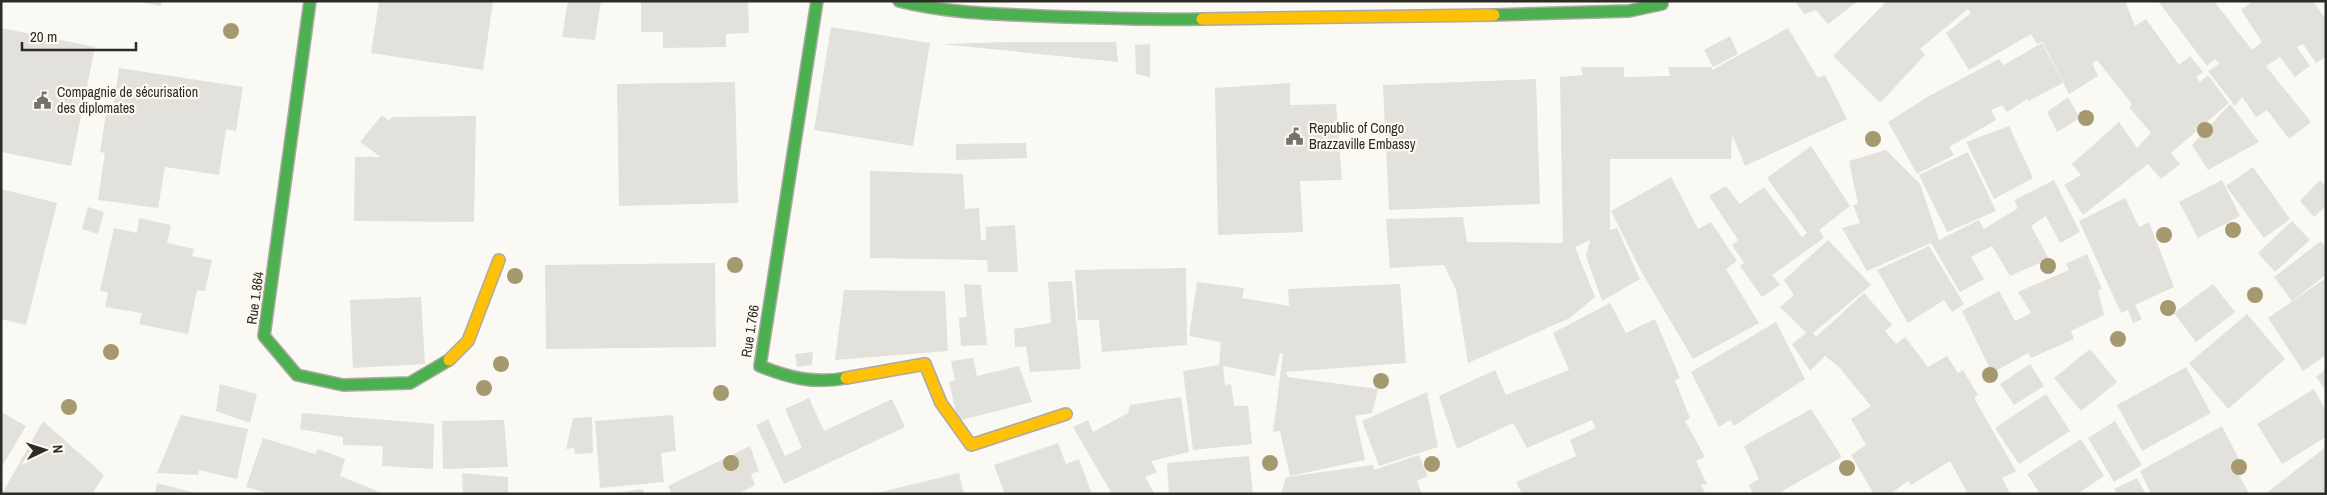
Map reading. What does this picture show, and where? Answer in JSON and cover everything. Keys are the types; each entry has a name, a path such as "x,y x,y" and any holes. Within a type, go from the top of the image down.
{"street":[{"name":"Rue 1.864","path":"310,1 264,336 297,375 343,385 410,382 447,362 468,341 499,260"},
{"name":"Rue 1.766","path":"817,1 760,366 788,377 830,381 925,364 941,403 971,446 1066,414"},
{"path":"899,1 922,7 982,14 1136,20 1593,13 1629,11 1662,4"}],"building":[{"path":"137,1 162,1 161,6"},
{"path":"379,1 493,2 483,70 371,53"},
{"path":"568,1 601,1 595,40 562,37"},
{"path":"641,1 748,1 749,33 726,34 726,47 663,48 663,32 641,32"},
{"path":"1795,1 1858,1 1828,24 1816,10 1804,14"},
{"path":"1887,1 2125,1 2135,26 2146,19 2179,65 2190,56 2203,72 2196,77 2200,82 2208,75 2229,103 2171,153 2180,164 2161,179 2148,164 2083,215 2064,185 2081,175 2072,164 2119,122 2137,148 2151,133 2129,107 2132,104 2097,60 2092,63 2098,76 2069,94 2041,39 2042,42 2037,44 2031,34 1969,70 1946,33 1971,13 1968,9 1920,49 1925,55 1880,103 1833,56"},
{"path":"2158,1 2214,1 2252,50 2262,42 2241,10 2253,1 2313,1 2326,20 2326,57 2316,63 2303,44 2297,47 2310,66 2295,77 2280,57 2266,66 2311,122 2289,139 2267,110 2256,117 2242,97 2235,106 2208,71 2219,64 2215,59 2207,66"},
{"path":"831,27 930,43 913,146 814,130"},
{"name":"Compagnie de sécurisation des diplomates","path":"1,28 95,47 71,166 1,152"},
{"path":"1788,28 1818,78 1825,75 1847,119 1745,166 1732,134 1731,159 1610,159 1610,230 1617,228 1640,279 1602,301 1586,256 1590,240 1575,247 1595,297 1570,318 1468,363 1456,290 1444,265 1390,268 1386,219 1463,217 1467,242 1563,243 1560,77 1583,75 1581,67 1624,67 1624,77 1670,76 1668,67 1712,67 1712,70"},
{"path":"1730,36 1738,54 1713,67 1704,50"},
{"path":"1116,42 1118,62 941,44"},
{"path":"2042,43 2063,83 2028,101 2027,99 2007,112 2002,105 1991,110 1996,120 1949,147 1954,155 1917,174 1888,122 1929,96 1999,59 2007,70 2004,65"},
{"path":"1150,44 1150,77 1136,74 1135,45"},
{"path":"119,68 243,87 236,131 226,129 219,175 165,167 158,208 98,200 105,153 100,152 106,113 112,114"},
{"path":"1536,79 1540,204 1389,210 1383,85"},
{"path":"735,82 738,203 619,206 617,84"},
{"path":"1290,83 1290,105 1336,104 1342,180 1300,181 1303,232 1218,235 1215,88"},
{"path":"2068,97 2080,118 2057,132 2047,112"},
{"path":"2230,104 2259,142 2208,170 2192,145"},
{"path":"382,115 389,121 392,117 476,116 474,222 354,221 355,157 381,157 360,142"},
{"path":"2009,126 2033,178 1994,199 1966,142"},
{"path":"1026,143 1027,158 956,160 956,144"},
{"path":"1811,146 1850,206 1819,230 1824,238 1772,275 1780,285 1762,297 1740,266 1744,263 1732,245 1738,240 1709,196 1726,186 1740,204 1764,187 1802,237 1807,233 1767,178"},
{"path":"1886,150 1920,184 1939,240 1979,220 1984,229 2018,208 2014,200 2054,180 2080,232 2060,243 2046,216 2031,226 2049,259 2010,276 1992,246 1971,257 1984,279 1960,292 1931,243 1867,271 1842,228 1860,223 1853,205 1858,204 1849,161"},
{"path":"1968,152 1996,211 1947,232 1919,175"},
{"path":"2253,167 2290,219 2264,238 2226,186"},
{"path":"870,171 963,174 965,209 979,208 981,240 986,240 986,227 1015,225 1018,272 988,272 987,260 870,258"},
{"path":"1671,177 1698,229 1711,222 1737,261 1726,269 1759,323 1693,359 1642,273 1611,211"},
{"path":"2222,180 2240,216 2198,238 2179,202"},
{"path":"2320,180 2326,187 2326,206 2314,217 2300,201"},
{"path":"1,189 57,203 26,325 1,319"},
{"path":"2125,198 2139,227 2149,222 2174,287 2135,305 2142,319 2133,323 2128,310 2121,313 2079,221"},
{"path":"88,207 104,212 98,234 82,229"},
{"path":"139,218 171,225 167,243 194,249 192,256 212,260 205,291 197,290 188,334 139,324 142,313 105,307 108,292 100,291 114,228 137,233"},
{"path":"2292,221 2310,240 2275,272 2258,253"},
{"path":"1828,240 1871,285 1813,333 1816,337 1864,293 1892,325 1885,331 1896,344 1905,337 1928,367 1947,356 1958,373 1963,370 1978,395 1974,398 2016,471 2002,478 2010,494 1968,494 1950,461 1911,485 1908,481 1890,494 1874,494 1851,455 1866,445 1851,419 1871,406 1839,367 1825,356 1810,371 1792,344 1806,333 1780,307 1794,295 1784,280"},
{"path":"2321,241 2326,248 2326,275 2292,301 2274,277"},
{"path":"1929,246 1964,304 1952,312 1944,300 1908,323 1877,270"},
{"path":"2087,254 2102,289 2098,290 2104,315 2071,331 2074,339 2031,358 2028,353 1992,373 1962,311 1999,291 2015,321 2031,313 2018,292 2069,270 2066,264"},
{"path":"715,263 716,347 546,349 545,265"},
{"path":"1186,268 1187,345 1102,352 1099,320 1078,320 1075,270"},
{"path":"2326,278 2326,355 2303,371 2268,318"},
{"path":"1072,281 1081,369 1030,372 1026,346 1015,347 1014,329 1051,323 1048,282"},
{"path":"1197,282 1244,288 1242,298 1289,306 1288,289 1400,284 1406,363 1286,372 1288,377 1378,389 1372,413 1355,416 1365,460 1290,476 1280,431 1273,432 1283,354 1280,353 1275,376 1223,366 1225,385 1231,384 1234,406 1248,406 1252,444 1193,450 1183,371 1219,365 1221,342 1189,336"},
{"path":"964,284 981,285 987,345 961,346 959,318 967,317"},
{"path":"2213,284 2235,312 2196,342 2174,313"},
{"path":"844,290 945,291 948,351 835,360"},
{"path":"421,297 425,364 353,368 350,300"},
{"path":"1610,303 1626,333 1655,319 1680,378 1675,380 1690,418 1685,421 1705,457 1696,461 1707,484 1701,485 1706,494 1522,494 1516,482 1576,456 1570,440 1596,428 1592,420 1527,448 1513,423 1457,449 1439,396 1495,370 1506,395 1569,370 1553,333"},
{"path":"2247,314 2285,359 2228,409 2189,363"},
{"path":"1776,322 1805,379 1734,426 1730,420 1719,427 1691,372"},
{"path":"2090,349 2117,382 2081,411 2054,378"},
{"path":"813,352 812,365 797,367 795,354"},
{"path":"973,358 977,376 1019,366 1032,402 958,421 949,382 955,380 951,361"},
{"path":"2030,364 2044,386 2014,405 2000,384"},
{"path":"2186,367 2211,413 2142,451 2117,405"},
{"path":"2326,369 2326,390 2316,377"},
{"path":"220,384 257,394 250,423 216,411"},
{"path":"2314,389 2326,411 2326,437 2282,464 2257,424"},
{"path":"1427,392 1438,447 1379,466 1362,421"},
{"path":"2046,394 2070,431 2019,464 1995,428"},
{"path":"1181,397 1189,452 1151,461 1157,472 1145,477 1155,494 1112,494 1073,427 1088,420 1093,432 1128,413 1130,405"},
{"path":"809,398 824,431 892,399 905,427 784,484 756,425 768,419 785,456 802,448 785,409"},
{"path":"1811,409 1842,457 1777,494 1753,494 1749,485 1759,479 1744,446"},
{"path":"1,412 26,426 1,468"},
{"path":"302,413 434,424 433,469 382,466 383,446 343,445 343,437 300,429"},
{"path":"181,415 248,429 237,479 199,470 198,475 157,473"},
{"path":"673,415 676,451 661,453 664,482 600,488 595,421"},
{"path":"592,417 593,453 575,454 574,448 566,449 573,418"},
{"path":"504,420 508,467 443,469 442,421"},
{"path":"43,421 104,475 92,494 2,494"},
{"path":"2115,421 2142,465 2114,482 2088,438"},
{"path":"2222,426 2244,469 2237,471 2249,494 2151,494 2140,471"},
{"path":"263,438 315,454 318,449 345,459 340,476 385,494 271,494 246,487"},
{"path":"2081,439 2104,476 2077,494 2040,494 2027,474"},
{"path":"1058,443 1066,464 1079,459 1092,494 1005,494 994,465"},
{"path":"750,446 759,471 751,474 755,485 738,494 672,494 668,486"},
{"path":"2326,447 2326,494 2265,494"},
{"path":"1419,455 1428,476 1417,481 1422,494 1281,494 1286,477 1373,465 1374,470"},
{"path":"1249,456 1253,494 1169,494 1167,463"},
{"path":"462,473 508,477 508,494 463,494"},
{"path":"959,473 964,494 877,494 877,493"},
{"path":"2137,478 2146,494 2118,494 2114,489"},
{"path":"157,483 195,493 195,494 155,494"},
{"path":"643,489 644,494 614,494 614,493"}],"traffic: fast":[{"path":"310,1 264,336 297,375 343,385 410,383 449,360"},
{"path":"817,1 760,366 802,379 835,380 846,378"},
{"path":"899,1 934,8 988,14 1122,19 1202,19"},
{"path":"1494,15 1629,11 1662,4"}],"traffic: slow":[{"path":"1202,19 1494,15"},
{"path":"449,360 468,341 499,260"},
{"path":"846,378 925,364 941,403 971,445 1066,414"}],"place":[{"name":"Compagnie de sécurisation des diplomates","path":"43,100"},
{"name":"Republic of Congo Brazzaville Embassy","path":"1295,136"}]}
